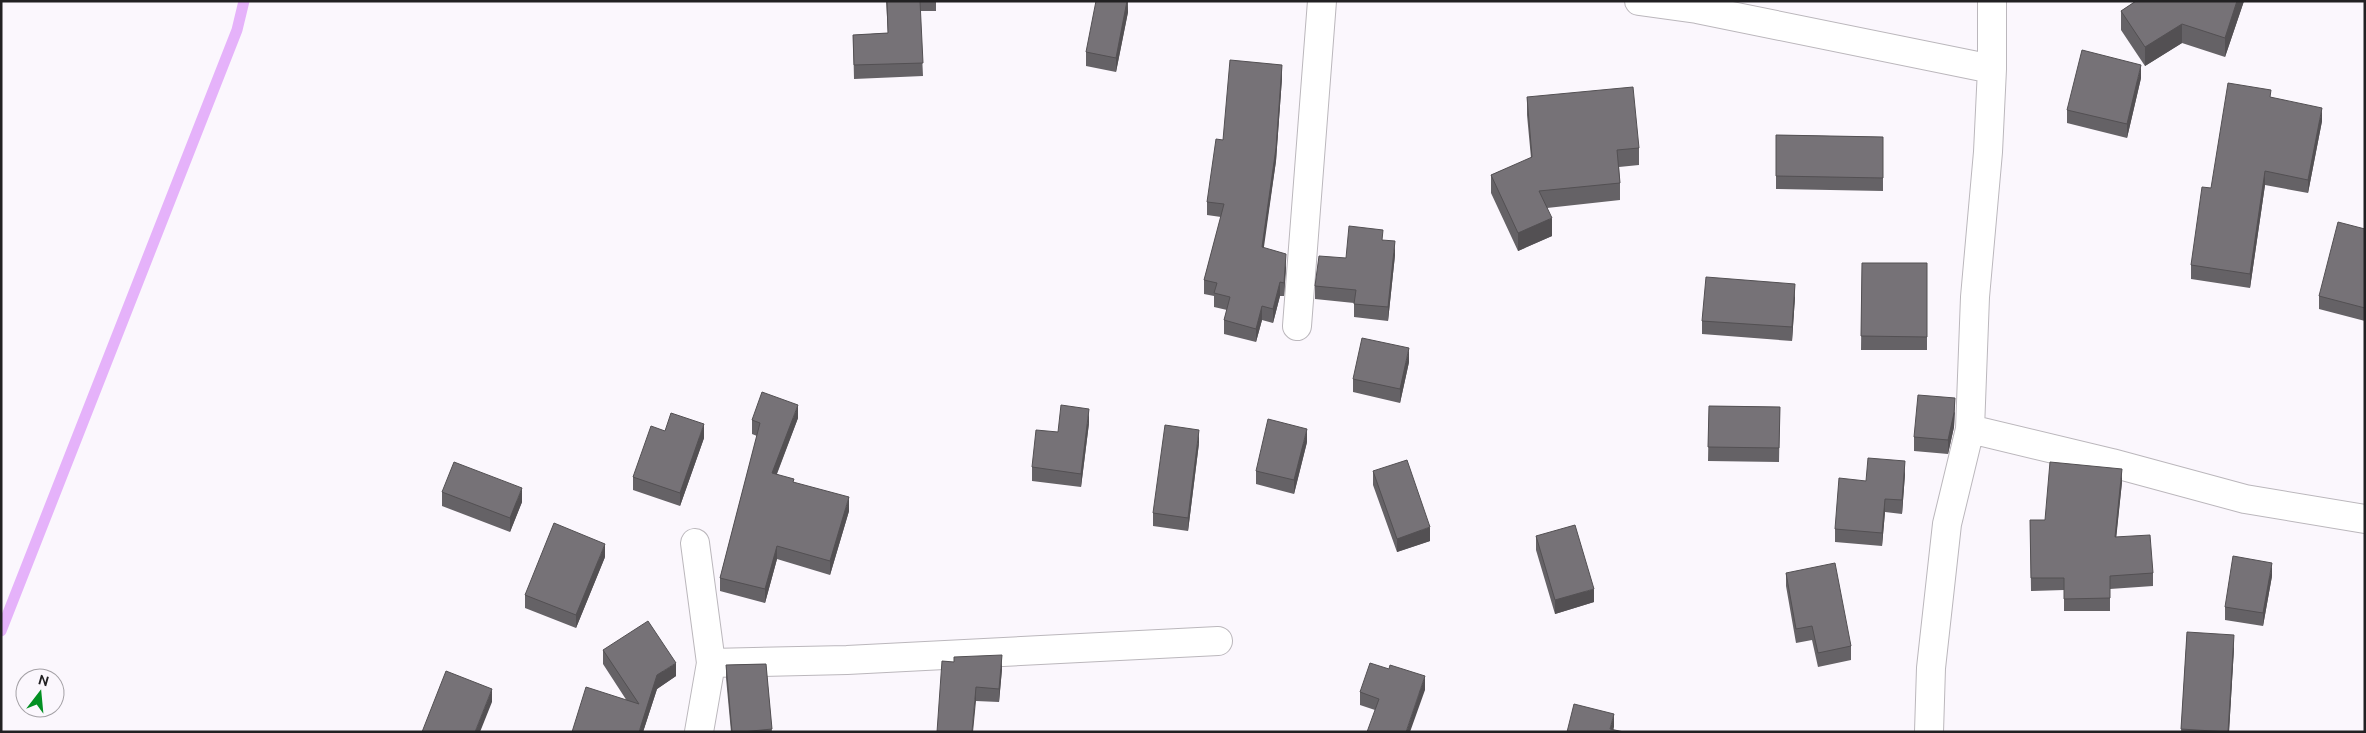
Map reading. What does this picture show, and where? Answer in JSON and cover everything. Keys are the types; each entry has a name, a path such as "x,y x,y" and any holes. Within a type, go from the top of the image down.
{"street":[{"path":"1297,326 1322,1"},
{"path":"1639,1 1697,9 1992,69"},
{"path":"1928,732 1931,668 1947,524 1970,429 1975,297 1988,152 1992,69 1992,1"},
{"path":"1970,429 2112,463 2245,499 2365,519"},
{"path":"695,543 711,663 699,732"},
{"path":"711,663 847,660 1218,641"}],"building":[{"path":"887,1 920,1 923,63 854,65 853,35 888,33"},
{"path":"1096,1 1127,1 1116,58 1086,52"},
{"path":"2136,1 2237,1 2225,38 2182,24 2145,47 2121,11"},
{"path":"2082,50 2141,65 2127,124 2067,110"},
{"path":"1230,60 1282,65 1276,148 1262,247 1286,254 1284,283 1280,282 1273,309 1262,306 1256,329 1224,320 1230,297 1214,293 1217,283 1204,280 1224,204 1207,202 1216,139 1223,140"},
{"path":"2228,83 2271,90 2270,97 2322,108 2308,180 2265,171 2250,274 2191,265 2202,187 2211,188"},
{"path":"1633,87 1639,148 1617,150 1620,183 1539,191 1552,218 1518,233 1491,175 1532,157 1527,97"},
{"path":"1776,135 1883,137 1883,178 1776,176"},
{"path":"2338,222 2365,229 2365,308 2319,296"},
{"path":"1349,226 1383,230 1382,240 1395,241 1388,307 1354,304 1356,290 1315,286 1319,256 1346,258"},
{"path":"1862,263 1927,263 1927,337 1861,336"},
{"path":"1706,277 1795,284 1792,327 1702,321"},
{"path":"1362,338 1409,348 1400,389 1353,379"},
{"path":"762,392 798,405 772,473 794,479 793,482 849,497 830,561 777,546 765,589 720,578 760,423 752,420"},
{"path":"1918,395 1955,398 1948,440 1914,437"},
{"path":"1061,405 1089,409 1081,474 1032,467 1036,430 1058,432"},
{"path":"1709,406 1780,407 1779,448 1708,447"},
{"path":"671,413 704,424 680,493 633,477 651,426 665,431"},
{"path":"1268,419 1307,429 1294,480 1256,471"},
{"path":"1165,425 1199,430 1188,518 1153,513"},
{"path":"1868,458 1905,461 1902,500 1885,499 1882,533 1835,529 1839,478 1866,481"},
{"path":"1407,460 1430,527 1397,539 1373,471"},
{"path":"454,462 522,488 510,518 442,492"},
{"path":"2050,462 2122,469 2115,537 2150,535 2153,573 2110,576 2110,598 2064,599 2064,578 2031,578 2030,520 2045,520"},
{"path":"554,523 605,544 576,615 525,595"},
{"path":"1575,525 1594,589 1555,600 1536,536"},
{"path":"2233,556 2272,563 2263,613 2225,607"},
{"path":"1835,563 1851,646 1818,653 1812,626 1796,629 1786,573"},
{"path":"648,621 676,663 657,675 639,732 572,732 586,687 639,704 603,650"},
{"path":"2187,632 2234,635 2228,732 2181,729"},
{"path":"1002,655 999,689 976,687 972,732 937,732 942,661 954,662 954,657"},
{"path":"1370,663 1389,669 1390,665 1425,676 1406,732 1367,732 1379,699 1360,692"},
{"path":"766,664 772,729 732,732 726,665"},
{"path":"446,671 492,689 475,732 422,732"},
{"path":"1574,704 1614,714 1610,729 1624,732 1567,732"}],"waterway":[{"path":"1,631 237,30 244,1"}]}
